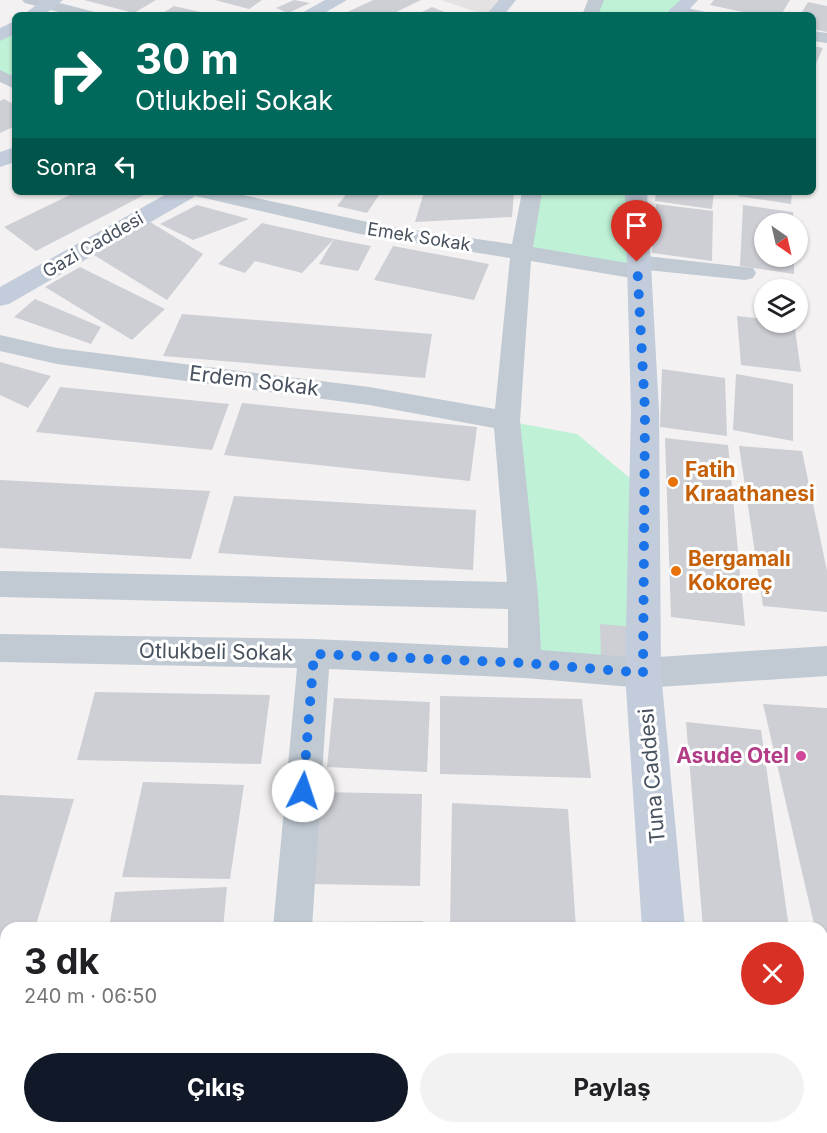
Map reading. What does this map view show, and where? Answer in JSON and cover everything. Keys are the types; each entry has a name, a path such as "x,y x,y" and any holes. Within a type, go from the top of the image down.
{"street":[{"path":"30,0 52,2 80,12"},
{"path":"498,12 508,0"},
{"path":"37,12 52,2"},
{"path":"313,12 329,2"},
{"name":"Gazi Caddesi","path":"0,298 181,195"},
{"name":"Emek Sokak","path":"215,195 296,215 521,253 637,267 745,273"},
{"path":"525,663 523,596 507,421 521,253 531,195"},
{"name":"Tuna Caddesi","path":"636,195 637,267 645,411 643,673 664,922"},
{"name":"Erdem Sokak","path":"0,343 57,356 369,396 507,421"},
{"path":"0,584 394,591 523,596"},
{"name":"Otlukbeli Sokak","path":"0,648 314,654 525,663 643,673 827,661"},
{"path":"292,922 314,654"}],"shaded area":[{"path":"441,0 501,0 489,12 477,12"}],"green space":[{"path":"596,0 690,0 677,12 591,12"},
{"path":"12,28 12,82 0,75 0,36"},
{"path":"531,195 636,195 637,272 521,253"},
{"path":"507,421 577,434 643,489 643,673 525,663"}],"building":[{"path":"84,0 156,0 136,12"},
{"path":"215,0 262,0 249,9"},
{"path":"294,0 310,3 290,12 276,8"},
{"path":"373,0 421,0 396,12 347,12"},
{"path":"714,0 790,0 783,12 743,12 710,5"},
{"path":"808,2 827,6 827,32 816,30 816,12 802,12"},
{"path":"174,6 200,12 165,12"},
{"path":"432,7 444,12 422,12"},
{"path":"816,47 823,48 816,63"},
{"path":"4,99 12,103 12,127 0,133 0,101"},
{"path":"70,195 144,195 36,251 4,227"},
{"path":"346,195 379,195 367,213 337,206"},
{"path":"423,195 514,195 512,217 415,222"},
{"path":"656,195 714,195 712,209 655,201"},
{"path":"738,195 792,195 791,204"},
{"path":"656,204 713,211 712,261 652,253"},
{"path":"197,205 249,219 193,240 160,224"},
{"path":"743,205 793,212 754,213 754,267 794,267 794,274 740,266"},
{"path":"150,222 203,254 167,300 94,255"},
{"path":"262,223 334,239 302,273 255,261 245,273 218,264"},
{"path":"334,239 371,246 358,271 319,264"},
{"path":"393,246 489,264 474,300 374,280"},
{"path":"80,267 165,309 132,340 45,287"},
{"path":"35,299 101,327 91,344 14,317"},
{"path":"182,314 432,334 425,378 163,356"},
{"path":"737,316 754,318 754,333 796,333 801,372 741,365"},
{"path":"0,362 51,376 28,408 0,395"},
{"path":"662,369 725,378 727,436 660,427"},
{"path":"736,374 793,384 793,441 733,430"},
{"path":"60,387 229,404 212,450 36,432"},
{"path":"242,403 477,427 470,481 224,455"},
{"path":"665,438 728,445 745,626 671,617"},
{"path":"739,446 802,451 827,571 827,612 763,606"},
{"path":"0,480 210,491 191,559 0,548"},
{"path":"234,496 476,510 473,570 218,553"},
{"path":"600,624 635,627 635,663 601,659"},
{"path":"95,692 270,695 261,764 77,760"},
{"path":"440,696 582,699 591,778 440,774"},
{"path":"334,698 430,702 427,772 327,767"},
{"name":"Asude Otel","path":"763,704 827,708 827,922 814,922"},
{"path":"686,722 761,730 788,922 703,922"},
{"path":"143,782 244,785 230,879 122,877"},
{"path":"320,792 422,794 420,886 312,884"},
{"path":"0,795 74,799 37,922 0,922"},
{"path":"452,803 568,809 576,922 450,922"},
{"path":"227,887 224,922 110,922 115,892"},
{"path":"423,921 423,922 310,922"}],"place":[{"name":"Fatih Kıraathanesi","path":"673,482"},
{"name":"Bergamalı Kokoreç","path":"676,571"},
{"name":"Asude Otel","path":"801,756"}],"route":[{"path":"303,791 314,654 525,663 643,673 642,489 645,411 637,262"}]}
